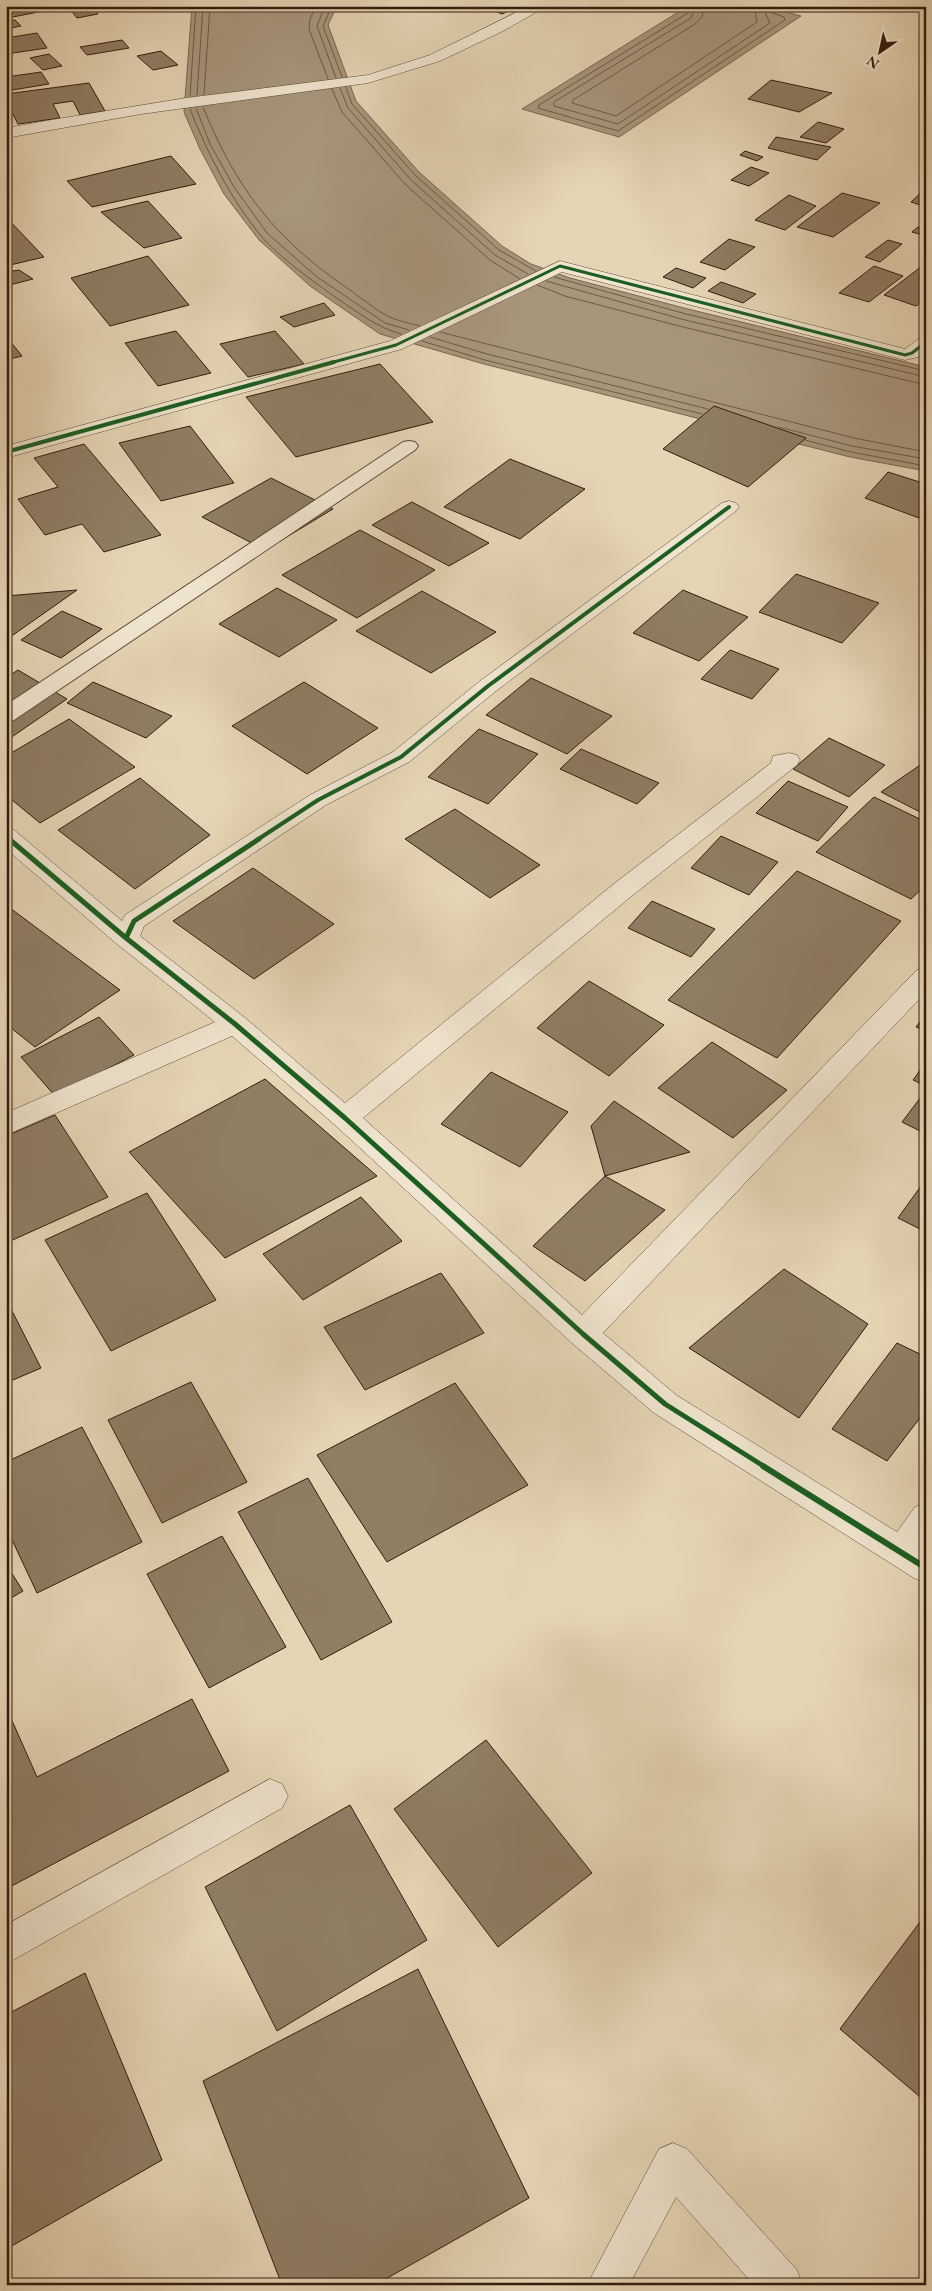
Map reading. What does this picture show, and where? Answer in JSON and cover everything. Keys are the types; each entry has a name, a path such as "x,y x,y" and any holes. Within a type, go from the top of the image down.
{"street":[{"path":"6,133 89,117 174,104 368,79 421,65 479,38 540,6"},
{"path":"6,452 396,345 560,266 904,355 912,353 926,342"},
{"path":"126,938 134,922 228,859 318,800 402,757 488,686 729,507"},
{"path":"345,1118 616,895 789,760 781,761"},
{"path":"6,836 126,938 235,1024 345,1118 583,1334 665,1404 913,1560 926,1517"},
{"path":"583,1334 926,976"},
{"path":"6,1125 235,1024"},
{"path":"6,1946 270,1796"},
{"path":"607,2285 673,2164 782,2285"}],"lane":[{"path":"6,715 409,446"}],"water":[{"path":"192,6 337,6 328,25 356,101 419,172 502,246 531,264 570,278 688,309 926,367 926,471 850,457 484,364 380,334 310,286 259,240 224,194 200,149 184,112"},
{"path":"688,6 764,6 801,16 619,137 522,109"}],"building":[{"path":"38,6 43,11 13,17 7,12"},
{"path":"91,6 98,14 77,18 70,9"},
{"path":"481,6 520,6 502,14"},
{"path":"15,20 21,26 6,29 6,21"},
{"path":"37,33 47,48 6,54 6,38"},
{"path":"122,40 129,48 87,55 80,47"},
{"path":"161,51 178,65 153,70 137,56"},
{"path":"49,54 62,66 43,70 30,58"},
{"path":"41,72 49,84 6,91 6,77"},
{"path":"771,80 832,93 799,112 748,99"},
{"path":"89,83 105,111 80,115 73,101 53,104 60,118 18,124 6,101 6,94"},
{"path":"818,122 844,129 826,143 800,137"},
{"path":"776,137 831,147 817,160 768,148"},
{"path":"745,151 763,157 757,161 740,155"},
{"path":"171,156 196,184 92,207 67,181"},
{"path":"751,167 769,173 749,186 731,180"},
{"path":"926,188 926,207 911,202"},
{"path":"842,193 880,203 833,237 797,227"},
{"path":"789,195 816,206 785,230 755,220"},
{"path":"148,201 182,238 144,248 101,212"},
{"path":"6,217 44,257 6,266"},
{"path":"918,227 926,229 926,236 912,232"},
{"path":"729,239 755,247 725,270 700,262"},
{"path":"888,240 902,244 880,262 865,257"},
{"path":"148,256 189,305 110,326 71,278"},
{"path":"926,263 926,298 916,306 884,295"},
{"path":"874,266 903,276 869,302 839,293"},
{"path":"676,268 706,278 693,288 663,277"},
{"path":"19,270 33,279 6,286 6,272"},
{"path":"721,282 756,294 743,303 708,291"},
{"path":"324,303 335,315 294,327 280,317"},
{"path":"176,331 211,373 158,386 125,343"},
{"path":"275,331 304,364 248,377 220,344"},
{"path":"6,336 22,356 6,360"},
{"path":"380,364 433,422 296,457 246,397"},
{"path":"714,406 806,438 748,487 663,449"},
{"path":"190,426 234,483 161,501 119,443"},
{"path":"84,444 161,535 104,552 82,524 45,535 18,499 58,487 34,458"},
{"path":"510,459 585,489 520,539 444,507"},
{"path":"888,472 926,484 926,511 919,518 865,498"},
{"path":"271,478 333,509 265,550 202,517"},
{"path":"412,502 489,543 449,566 372,525"},
{"path":"360,530 435,570 357,618 282,575"},
{"path":"796,574 879,603 842,643 759,612"},
{"path":"277,588 337,620 279,657 219,624"},
{"path":"77,590 6,640 6,596"},
{"path":"683,590 748,617 699,661 633,633"},
{"path":"422,591 496,632 431,673 356,631"},
{"path":"62,611 102,629 61,658 21,640"},
{"path":"730,650 779,669 752,699 701,679"},
{"path":"18,670 67,699 6,741 6,678"},
{"path":"531,678 612,716 567,754 486,715"},
{"path":"93,682 172,716 146,738 67,703"},
{"path":"304,682 378,728 307,774 232,726"},
{"path":"69,719 135,767 40,823 6,795 6,756"},
{"path":"479,729 538,754 488,804 428,777"},
{"path":"829,738 885,765 849,797 793,769"},
{"path":"581,749 659,783 637,804 560,769"},
{"path":"926,761 926,815 881,792"},
{"path":"140,778 210,835 135,889 58,830"},
{"path":"788,781 848,807 818,841 756,813"},
{"path":"874,797 926,822 926,885 911,899 816,852"},
{"path":"455,809 540,865 490,898 405,839"},
{"path":"721,836 778,862 749,895 691,868"},
{"path":"253,868 334,924 254,979 173,921"},
{"path":"797,871 901,921 777,1058 668,1000"},
{"path":"652,901 715,929 691,957 628,928"},
{"path":"6,905 120,990 35,1047 6,1024"},
{"path":"589,981 664,1025 609,1076 537,1028"},
{"path":"926,1014 926,1031 916,1027"},
{"path":"99,1017 134,1055 55,1096 21,1057"},
{"path":"712,1042 787,1090 733,1138 658,1088"},
{"path":"926,1062 926,1086 913,1080"},
{"path":"491,1072 568,1112 520,1167 441,1124"},
{"path":"265,1079 377,1176 225,1258 129,1152"},
{"path":"924,1093 926,1093 926,1134 902,1122"},
{"path":"614,1101 690,1152 605,1176 591,1126"},
{"path":"55,1115 108,1197 6,1243 6,1136"},
{"path":"605,1176 665,1210 585,1281 533,1246"},
{"path":"926,1179 926,1232 898,1218"},
{"path":"147,1193 216,1300 111,1351 45,1240"},
{"path":"361,1197 402,1241 303,1300 263,1254"},
{"path":"784,1269 868,1324 799,1418 689,1348"},
{"path":"441,1273 484,1333 365,1390 324,1327"},
{"path":"6,1299 41,1368 6,1383"},
{"path":"897,1343 926,1357 926,1410 887,1461 832,1429"},
{"path":"191,1382 247,1482 162,1523 108,1420"},
{"path":"455,1383 528,1485 387,1562 317,1455"},
{"path":"82,1427 142,1542 37,1593 6,1527 6,1462"},
{"path":"308,1478 392,1622 321,1660 238,1512"},
{"path":"222,1536 286,1647 209,1688 147,1574"},
{"path":"6,1564 23,1591 6,1601"},
{"path":"192,1699 229,1771 6,1889 6,1707 37,1777"},
{"path":"486,1740 592,1873 498,1947 394,1809"},
{"path":"350,1805 427,1940 277,2031 205,1887"},
{"path":"926,1914 926,2102 840,2029"},
{"path":"418,1969 529,2198 375,2285 282,2285 203,2081"},
{"path":"85,1973 162,2160 10,2247 6,2236 6,2015"}],"cycle path":[{"path":"6,452 396,345 560,266 905,355 912,353 926,342"},
{"path":"126,938 134,921 220,864 318,800 401,757 488,686 729,507"},
{"path":"6,836 126,938 235,1024 345,1118 583,1334 665,1404 926,1568"}]}
